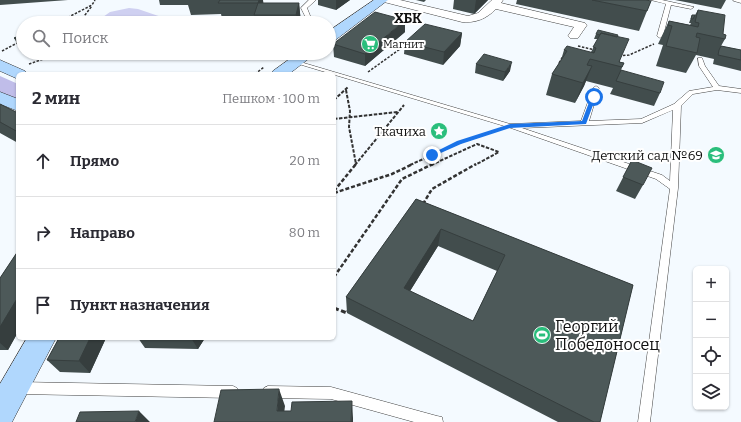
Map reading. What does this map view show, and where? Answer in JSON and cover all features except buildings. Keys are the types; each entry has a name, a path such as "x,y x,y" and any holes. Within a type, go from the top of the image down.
{"main road":[{"path":"336,30 382,0"},
{"path":"282,72 297,60"},
{"path":"0,97 16,105"},
{"path":"0,414 41,340"}],"street":[{"path":"388,0 462,19 472,20 485,14 495,2 581,25 575,41"}],"lane":[{"path":"307,16 304,8 313,0"},
{"path":"654,0 691,7"},
{"path":"736,0 741,1"},
{"path":"660,36 669,3"},
{"path":"700,59 702,66 717,88"},
{"path":"308,60 356,80 510,126 659,177 674,188"},
{"path":"584,123 596,88"},
{"path":"510,126 642,121 677,106 692,92 717,88 741,91"},
{"path":"644,422 674,188 677,106"},
{"path":"14,388 244,392"},
{"path":"260,392 330,393 437,422"}],"path":[{"path":"85,16 95,0"},
{"path":"71,16 92,5"},
{"path":"613,55 629,55 655,43 660,36"},
{"path":"336,98 356,80 384,62 410,38"},
{"path":"575,41 598,51"},
{"path":"9,65 16,52"},
{"path":"559,63 566,52"},
{"path":"9,65 31,63 40,60"},
{"path":"346,90 350,111 349,126 356,164"},
{"path":"336,189 410,96"},
{"path":"336,119 398,112"},
{"path":"336,191 392,174 459,142 510,126"},
{"path":"336,274 402,180 477,144 499,152 432,189 422,205"},
{"path":"336,309 347,313 351,306"}],"shaded area":[{"path":"129,8 138,9 158,16 104,16 110,12"},
{"path":"0,76 16,83 16,100 0,92"}],"place":[{"name":"Магнит","path":"370,44"},
{"name":"Ткачиха","path":"439,131"},
{"name":"Детский сад №69","path":"716,155"},
{"name":"Георгий Победоносец","path":"542,335"}],"district":[{"name":"ХБК","path":"408,18"}],"route":[{"path":"432,155 459,142 510,126 584,123 594,97"}]}
